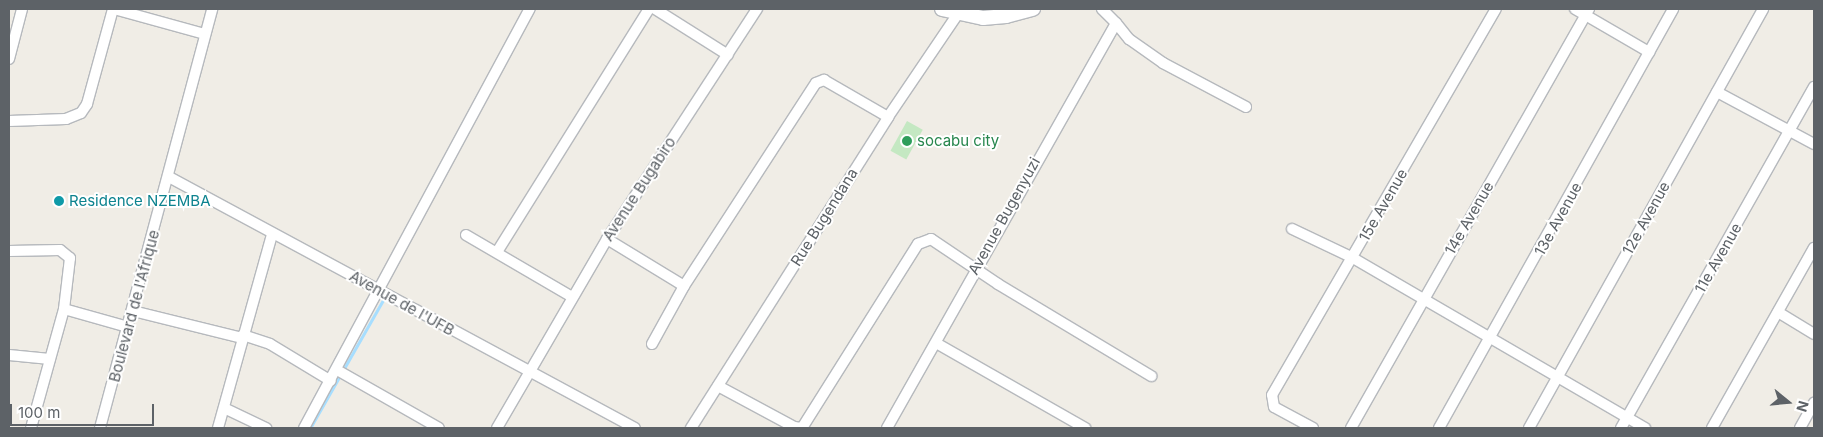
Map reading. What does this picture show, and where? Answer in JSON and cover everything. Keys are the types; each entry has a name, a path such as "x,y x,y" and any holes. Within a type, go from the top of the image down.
{"street":[{"path":"9,59 22,9"},
{"path":"9,121 66,119 80,114 88,104 113,9 205,34"},
{"name":"Boulevard de l'Afrique","path":"100,428 169,177 212,9"},
{"path":"304,428 338,370 378,289 530,9"},
{"path":"497,252 649,9"},
{"path":"655,9 728,55"},
{"name":"Avenue Bugabiro","path":"497,428 527,372 607,239 757,9"},
{"path":"942,9 1006,16 1033,9"},
{"path":"1102,9 1129,38 1163,63 1246,107"},
{"name":"15e Avenue","path":"1313,428 1274,407 1271,401 1496,9"},
{"path":"1575,9 1587,12 1649,52"},
{"name":"13e Avenue","path":"1439,428 1673,9"},
{"name":"12e Avenue","path":"1529,428 1764,9"},
{"name":"Rue Bugendana","path":"691,428 888,117 960,11"},
{"name":"14e Avenue","path":"1351,428 1422,299 1587,12"},
{"name":"Avenue Bugenyuzi","path":"887,428 936,344 975,268 1116,24"},
{"path":"652,344 684,286 819,80 888,117"},
{"name":"11e Avenue","path":"1621,428 1814,87"},
{"path":"1717,92 1814,144"},
{"name":"Avenue de l'UFB","path":"169,177 272,234 378,289 527,372 634,428"},
{"path":"1292,228 1353,258 1645,428"},
{"path":"218,428 272,234"},
{"path":"466,235 572,298"},
{"path":"607,239 684,286"},
{"path":"718,386 794,427 802,428 918,244 931,239 1151,376"},
{"path":"1712,428 1814,248"},
{"path":"9,251 60,250 67,253 70,258 64,309 31,428"},
{"path":"64,309 128,327"},
{"path":"133,311 270,344 331,381"},
{"path":"1778,312 1814,334"},
{"path":"936,344 1085,428"},
{"path":"9,355 50,359"},
{"path":"338,370 439,428"},
{"path":"1800,428 1814,403"},
{"path":"224,408 266,428"}],"green space":[{"name":"socabu city","path":"907,121 923,130 906,159 891,151"}],"waterway":[{"path":"310,428 383,300"}],"place":[{"name":"socabu city","path":"907,141"},
{"name":"Residence NZEMBA","path":"59,201"}]}
